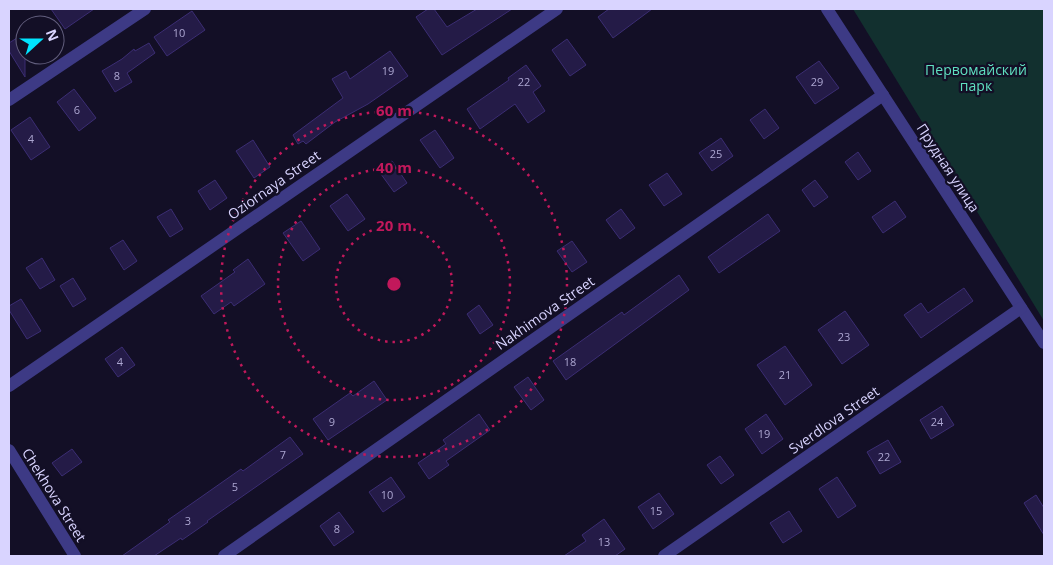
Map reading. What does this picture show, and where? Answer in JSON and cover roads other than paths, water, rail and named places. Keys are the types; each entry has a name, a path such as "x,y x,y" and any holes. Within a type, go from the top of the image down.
{"street":[{"path":"9,100 145,9"},
{"name":"Oziornaya Street","path":"9,386 557,9"},
{"name":"Прудная улица","path":"827,9 1044,342"},
{"name":"Nakhimova Street","path":"224,556 883,95"},
{"name":"Sverdlova Street","path":"664,556 1022,308"},
{"name":"Chekhova Street","path":"9,450 75,556"}],"park label":[{"name":"Первомайский парк","path":"976,78"}]}
